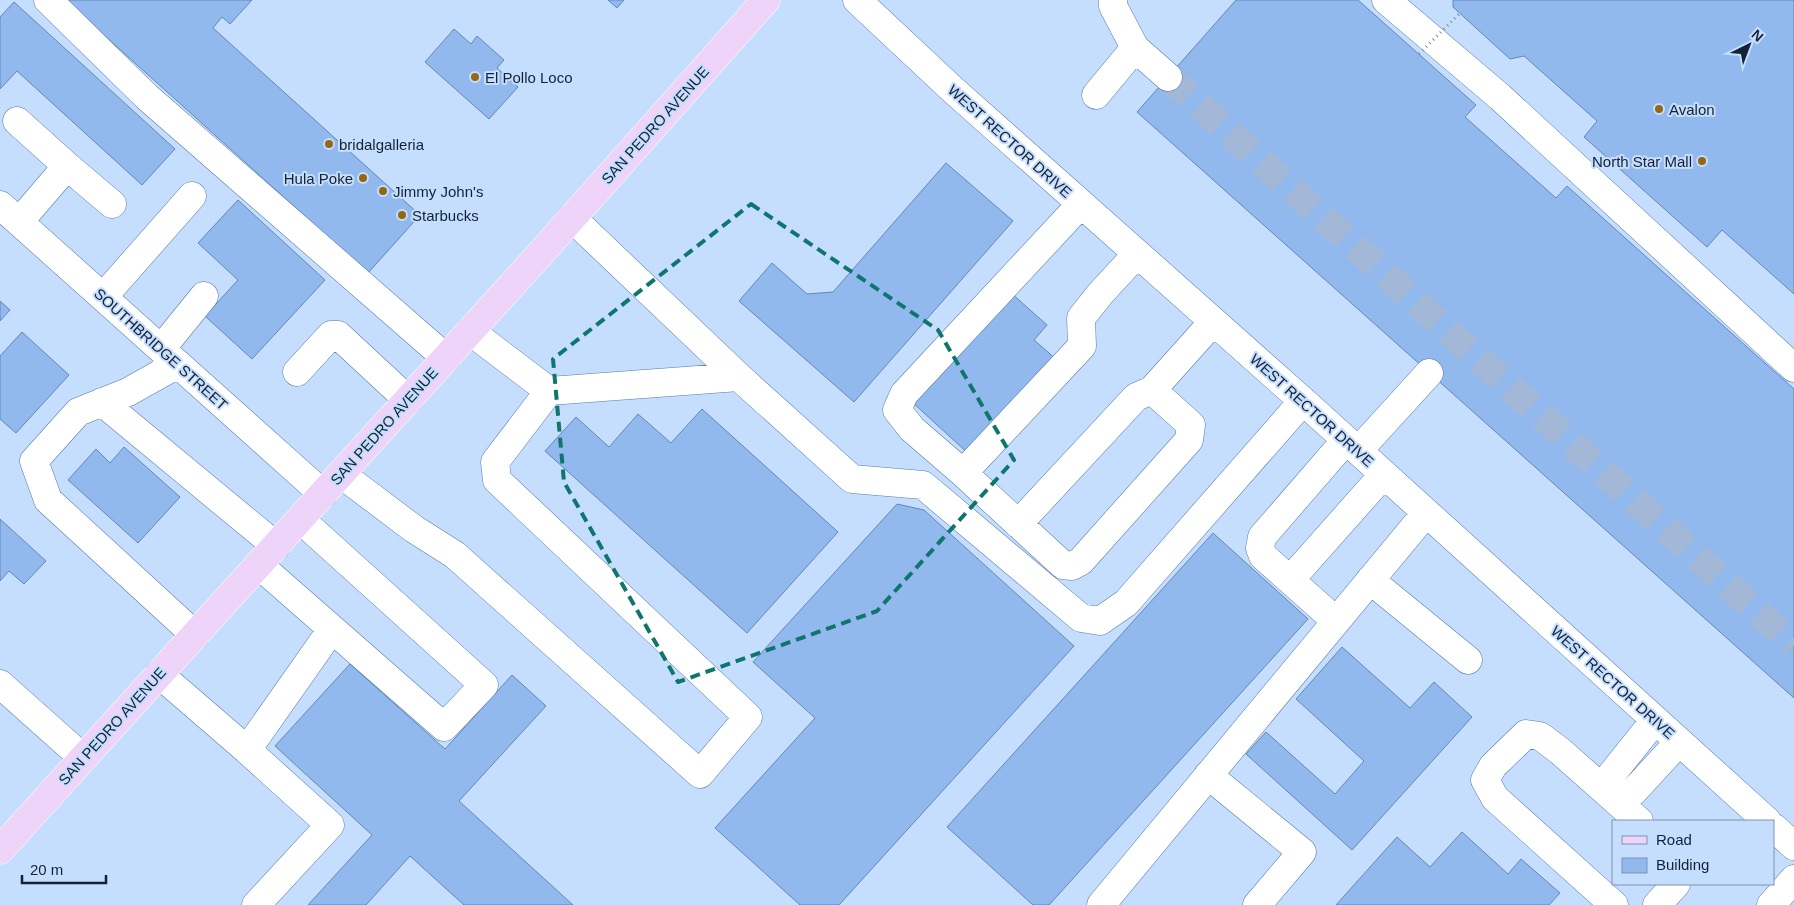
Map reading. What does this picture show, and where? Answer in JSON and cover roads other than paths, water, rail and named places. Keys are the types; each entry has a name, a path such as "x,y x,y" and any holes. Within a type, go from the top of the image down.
{"main road":[{"name":"SAN PEDRO AVENUE","path":"0,850 446,358 766,0"}],"street":[{"path":"48,0 147,97 446,358"},
{"name":"WEST RECTOR DRIVE","path":"857,0 952,89 1303,401 1766,820"},
{"path":"1113,0 1116,13 1136,48 1168,77"},
{"path":"1386,0 1500,97 1794,368"},
{"path":"1096,95 1136,48"},
{"path":"17,121 112,204"},
{"path":"5,211 67,166"},
{"path":"103,298 192,196"},
{"path":"1080,204 904,394 897,410 912,429 963,473 1062,565 1072,566 1081,561 1189,440 1191,425 1152,390"},
{"name":"SOUTHBRIDGE STREET","path":"5,211 323,494"},
{"path":"572,218 739,378 852,479 923,484 1081,618 1100,621 1126,603 1303,401"},
{"path":"963,473 1082,346 1081,318 1100,294 1137,254"},
{"path":"195,635 48,500 34,461 78,412 128,392 169,356 204,296"},
{"path":"1018,524 1136,397 1152,390 1213,322"},
{"path":"470,330 549,391 739,378"},
{"path":"296,372 331,335 338,335 408,400"},
{"path":"1336,621 1263,556 1260,548 1262,538 1352,446 1429,372"},
{"path":"341,474 414,529 455,555 700,774 748,717 496,480 495,462 549,391"},
{"path":"102,402 267,555 332,628 444,727 484,684 300,519"},
{"path":"1290,580 1384,474"},
{"path":"1101,905 1426,513"},
{"path":"1370,580 1468,660"},
{"path":"247,750 332,628"},
{"path":"159,674 330,825 256,905"},
{"path":"0,684 83,758"},
{"path":"1612,797 1611,775 1655,720"},
{"path":"1614,905 1495,798 1485,780 1493,766 1526,734 1540,736 1560,751 1638,820"},
{"path":"1612,797 1633,792 1679,742"},
{"path":"1208,775 1302,852 1257,905"},
{"path":"1774,828 1794,846"},
{"path":"1771,905 1794,879"},
{"path":"1657,905 1675,885"}],"tunnel":[{"path":"1168,77 1794,645"}],"place":[{"name":"El Pollo Loco","path":"475,77"},
{"name":"Avalon","path":"1659,109"},
{"name":"bridalgalleria","path":"329,144"},
{"name":"North Star Mall","path":"1702,161"},
{"name":"Hula Poke","path":"363,178"},
{"name":"Jimmy John's","path":"383,191"},
{"name":"Starbucks","path":"402,215"}]}
